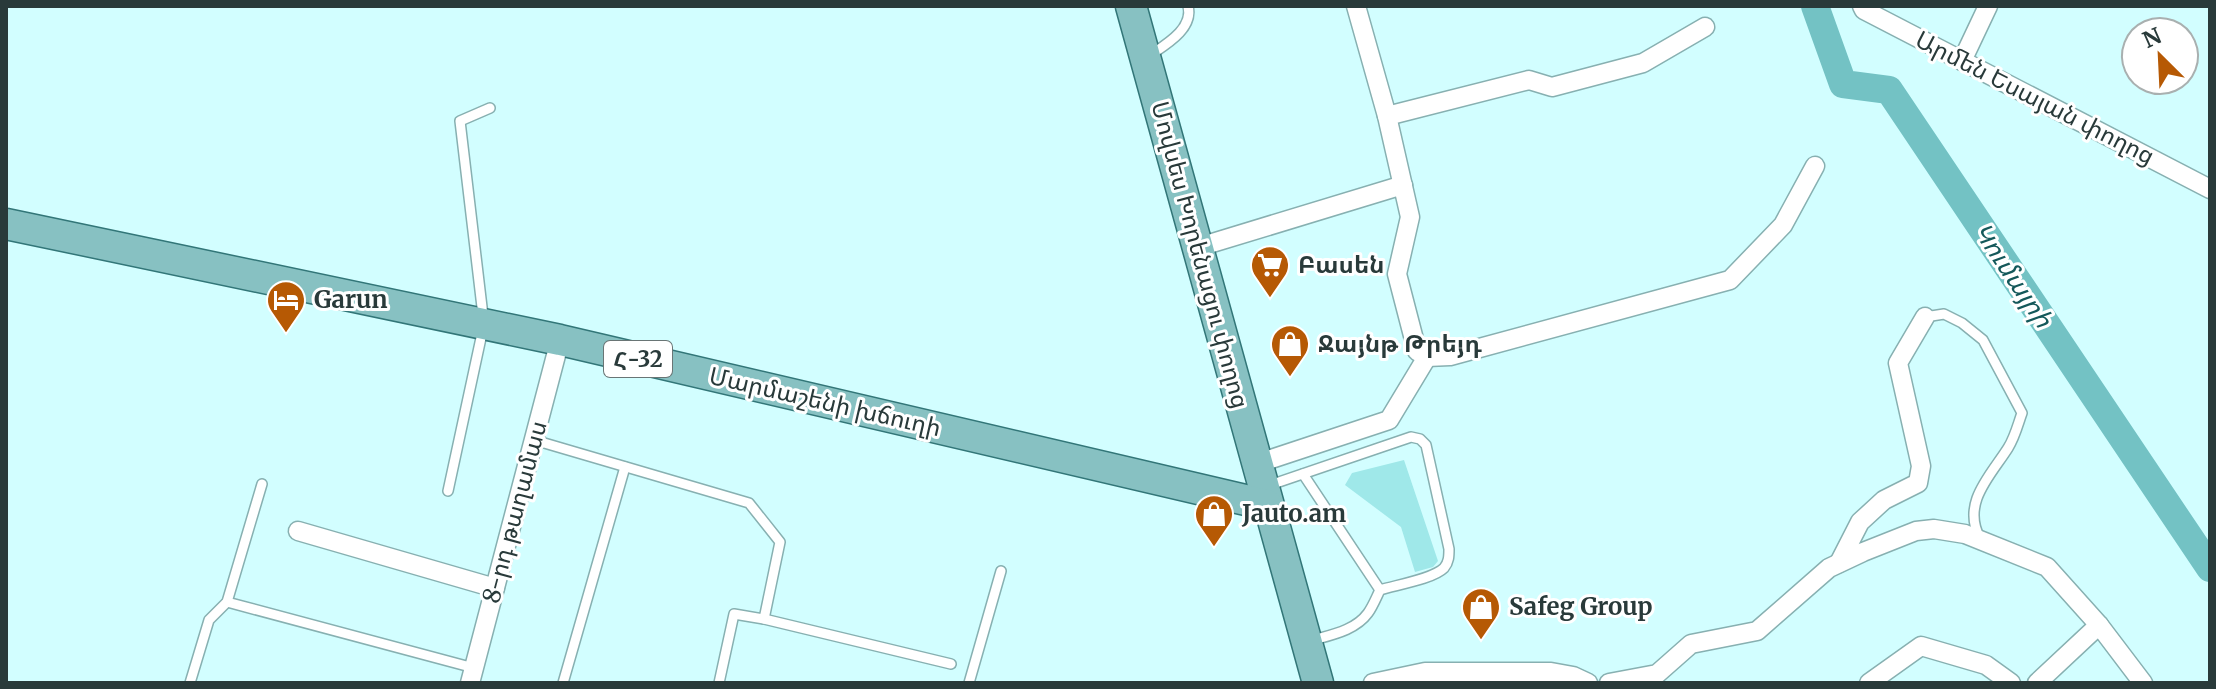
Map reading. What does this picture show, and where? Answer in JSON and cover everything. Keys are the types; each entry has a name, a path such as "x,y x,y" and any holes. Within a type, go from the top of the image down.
{"main road":[{"name":"Մովսես Խորենացու փողոց","path":"1131,6 1318,683"},
{"name":"Մարմաշենի խճուղի","path":"6,224 1262,486"}],"street":[{"path":"1356,6 1387,116 1410,217 1397,274 1417,351 1427,357 1450,356 1730,280 1783,225 1815,166"},
{"name":"Արմեն Եսայան փողոց","path":"1862,6 1864,10 2210,189"},
{"path":"1962,61 1988,6"},
{"path":"1387,116 1529,80 1552,87 1643,63 1705,27"},
{"path":"1199,247 1403,185"},
{"path":"1839,563 1860,522 1884,500 1918,483 1921,466 1898,363 1925,317"},
{"name":"8-րդ թաղամաս","path":"472,676 560,340"},
{"path":"1262,486 1389,420 1427,357"},
{"path":"1609,683 1658,678 1691,644 1757,631 1829,568 1916,531 1934,529 1981,541 2047,567 2099,625 2143,683"},
{"path":"298,531 495,588"},
{"path":"2037,683 2099,625"},
{"path":"1869,683 1921,646 1986,665 2011,683"},
{"path":"1373,683 1425,672 1551,672 1573,676 1588,683"}],"lane":[{"path":"1146,58 1169,43 1184,28 1190,14 1188,6"},
{"path":"448,491 484,324 460,121 490,108"},
{"path":"1925,317 1944,314 1962,323 1983,340 2022,413 2011,444 1988,475 1975,503 1974,519 1981,541"},
{"path":"1262,486 1411,437 1420,439 1426,445 1449,549 1445,568 1435,574 1380,590 1367,614 1356,624 1306,642"},
{"path":"534,440 749,503 780,542 764,619"},
{"path":"563,683 625,467"},
{"path":"1303,474 1380,590"},
{"path":"190,683 209,620 227,602 262,484"},
{"path":"969,683 1001,571"},
{"path":"227,602 472,676"},
{"path":"719,683 734,614 951,664"}],"shaded area":[{"path":"1404,460 1438,561 1433,567 1415,572 1401,527 1345,485 1352,473"}],"waterway":[{"name":"Կումայրի","path":"1815,6 1843,84 1889,90 2210,568"}],"place":[{"name":"Բասեն","path":"1270,299"},
{"name":"Garun","path":"286,334"},
{"name":"Ջայնթ Թրեյդ","path":"1290,378"},
{"name":"Jauto.am","path":"1214,548"},
{"name":"Safeg Group","path":"1481,641"}]}
